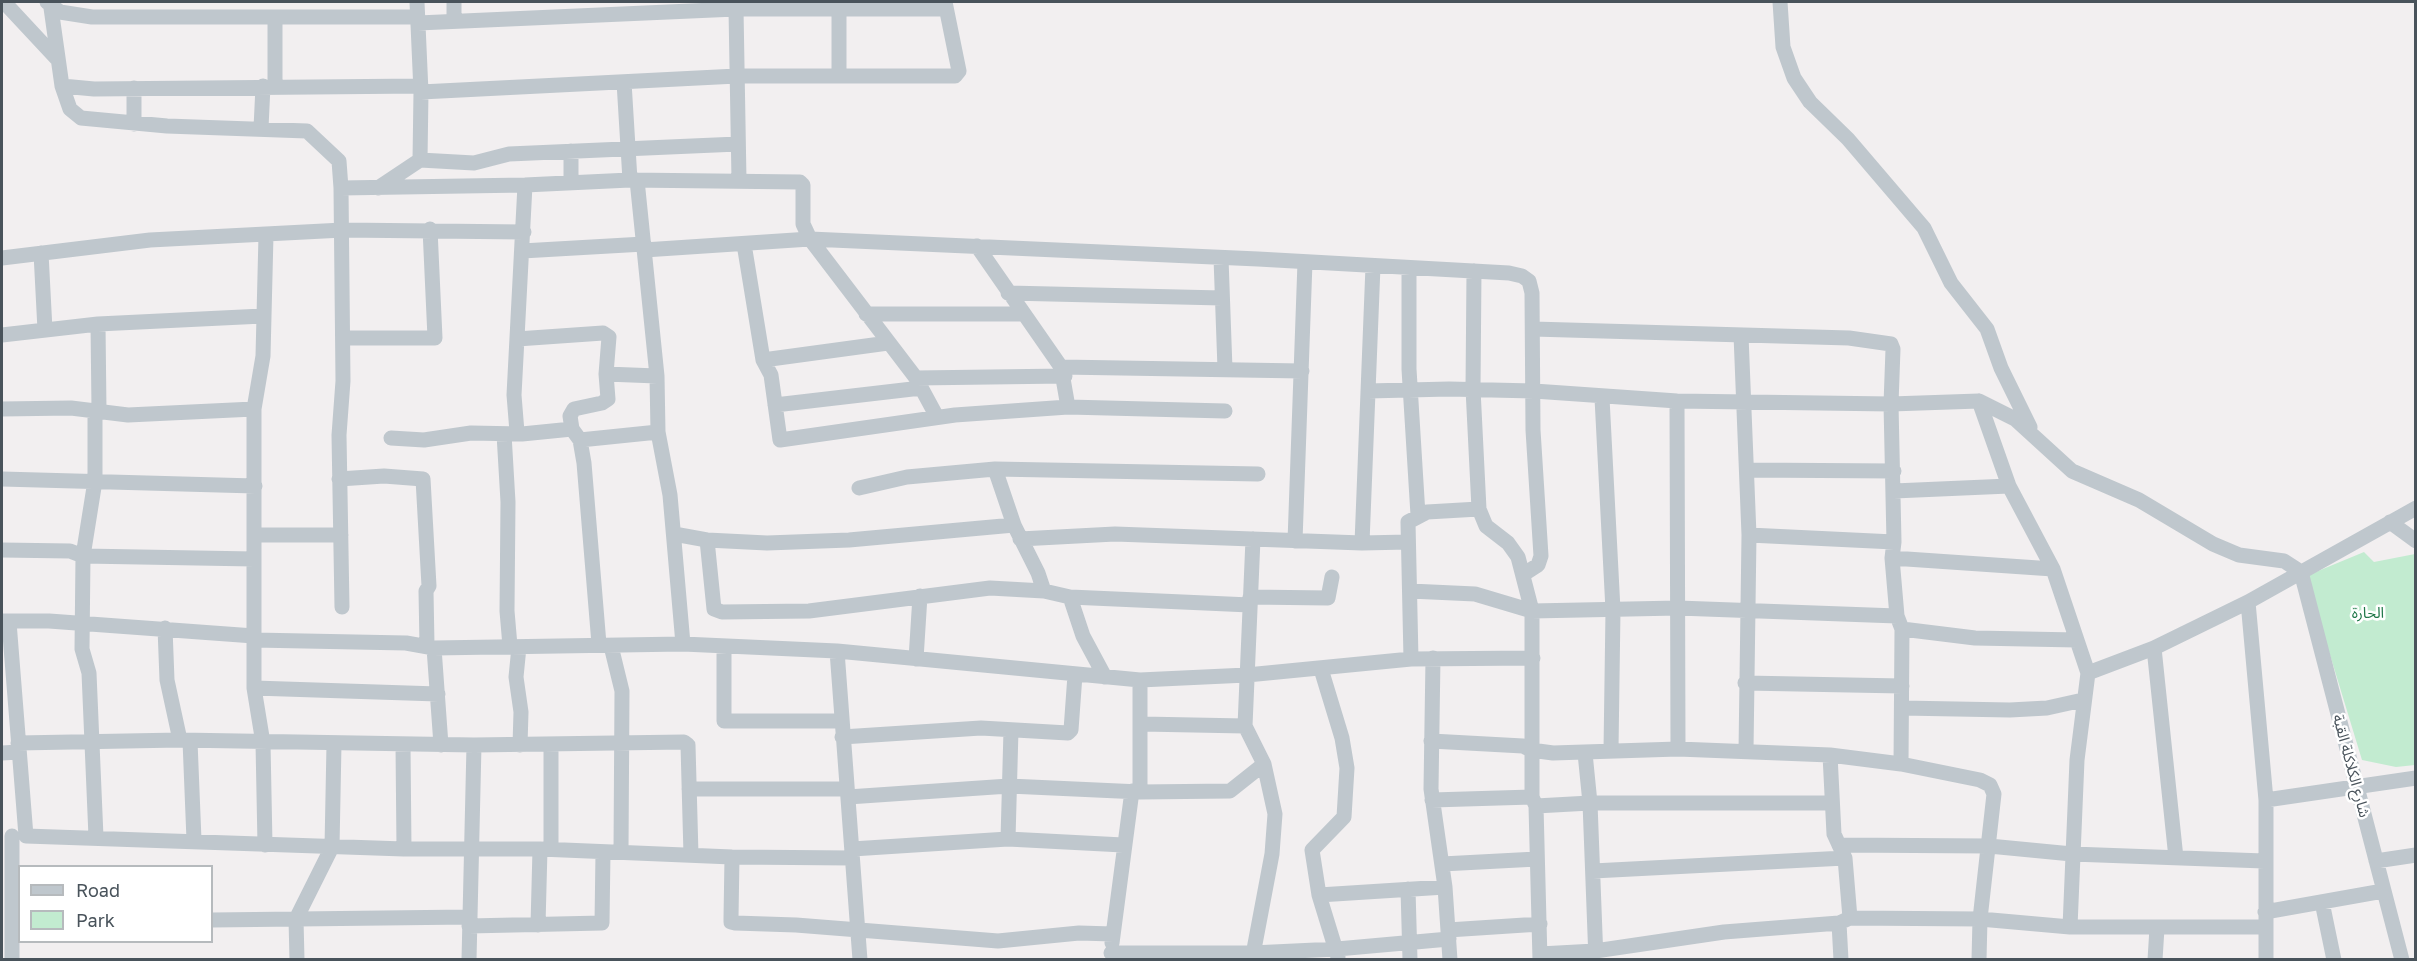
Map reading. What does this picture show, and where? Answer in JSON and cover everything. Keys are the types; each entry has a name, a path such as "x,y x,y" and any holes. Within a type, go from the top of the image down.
{"street":[{"path":"4,2 58,60"},
{"path":"417,2 421,89 420,160"},
{"path":"454,2 454,21"},
{"path":"1780,2 1783,47 1794,78 1810,102 1848,139 1924,228 1952,283 1987,329 2014,397 2035,435 2050,454 2072,471 2130,496 2213,544 2239,555 2284,561 2301,572"},
{"path":"49,4 56,31 62,86 70,109 81,118 134,124 261,128 310,133 319,145 339,162 343,230 339,479 342,607"},
{"path":"49,4 60,12 81,16 167,9 275,18 454,21 584,8 736,9 784,5 839,10 945,5 959,71 956,76 737,76 421,89 269,85 134,88 62,86"},
{"path":"736,9 739,180"},
{"path":"839,10 839,76"},
{"path":"261,128 269,85 275,18"},
{"path":"624,82 628,148 644,247 657,376 658,432 670,495 682,644"},
{"path":"134,88 134,124"},
{"path":"378,188 420,160 474,163 509,154 738,144"},
{"path":"571,151 571,183"},
{"path":"341,188 525,185 633,180 739,180 802,183 803,224 810,239 919,383 937,417"},
{"path":"520,745 521,712 514,647 507,611 510,433 524,232 525,185"},
{"path":"2,258 150,240 343,230 430,229 524,232"},
{"path":"343,338 435,338 430,229"},
{"path":"265,845 263,743 255,688 254,409 263,356 266,235"},
{"path":"522,251 744,244 810,239 1509,273 1529,281 1533,329 1534,466 1541,556 1538,565 1524,574"},
{"path":"744,244 763,360 771,375 779,437 784,441 937,417 1068,407 1225,411"},
{"path":"977,246 1063,371 1068,407"},
{"path":"41,253 45,330"},
{"path":"1221,258 1225,369"},
{"path":"1294,541 1305,262"},
{"path":"1362,543 1373,267"},
{"path":"1409,268 1410,390 1418,515"},
{"path":"1474,271 1473,389 1479,509 1486,526 1513,548 1524,574 1532,611 1531,750 1540,957 1595,955 1724,932 1845,920 1980,920 2070,927 2157,928 2265,919 2322,902 2383,891"},
{"path":"1008,293 1222,298"},
{"path":"866,314 1023,314"},
{"path":"2,335 98,324 263,316"},
{"path":"96,837 89,674 82,649 83,556 95,481 98,324"},
{"path":"1533,329 1886,342 1893,349 1891,404 1894,542 1892,558 1900,623 1901,764"},
{"path":"517,339 607,334 608,399 602,403 574,409 570,416 576,434 605,645 622,691 621,851"},
{"path":"1741,335 1749,535 1745,683 1746,751"},
{"path":"763,360 888,343"},
{"path":"775,405 919,383 1063,371 1225,369 1302,371"},
{"path":"606,374 657,376"},
{"path":"1368,391 1473,389 1677,401 1891,404 1979,401 2015,419 2035,435"},
{"path":"1602,398 1613,610 1611,750"},
{"path":"1677,401 1678,749"},
{"path":"1979,401 2009,486 2053,569 2088,672 2083,700 2072,854 2070,927"},
{"path":"2,409 97,410 128,415 254,409"},
{"path":"391,438 424,440 471,433 658,432"},
{"path":"995,469 1017,532 1038,573 1044,591"},
{"path":"859,488 907,477 995,469 1258,474"},
{"path":"1747,470 1894,471"},
{"path":"339,479 384,476 423,479 429,586 426,591 438,694 441,745"},
{"path":"2,479 95,481 146,485 255,486"},
{"path":"1894,491 2009,486"},
{"path":"2088,672 2154,648 2248,602 2415,508"},
{"path":"1411,659 1408,522 1418,515 1440,511 1479,509"},
{"path":"2390,522 2415,541"},
{"path":"674,534 707,540 767,543 1017,532 1362,543 1407,542"},
{"path":"255,535 341,536"},
{"path":"1749,535 1894,542"},
{"path":"1252,956 1272,854 1275,814 1264,764 1245,726 1253,539"},
{"path":"707,540 714,609 764,614 809,611 990,588 1044,591 1070,597 1250,601 1328,598 1332,577"},
{"path":"2,550 70,551 83,556 254,559"},
{"path":"1892,558 2053,569"},
{"name":"شارع الكلاكلة القبة","path":"2301,572 2402,960"},
{"path":"1410,591 1475,594 1532,611 1747,609 1900,623 1975,638 2077,640"},
{"path":"916,659 920,596"},
{"path":"1070,597 1083,636 1105,677"},
{"path":"2248,602 2266,800 2264,861 2266,960"},
{"path":"12,960 15,920 6,902 13,836 18,748 8,690 5,621 49,621 83,626 165,628 254,638 431,646 682,644 837,651 1140,680 1247,675 1411,659 1533,658"},
{"path":"165,628 167,680 185,741 194,840"},
{"path":"724,646 724,721 842,721"},
{"path":"2154,648 2176,858"},
{"path":"837,651 860,960"},
{"path":"1433,658 1432,800 1445,887 1450,960"},
{"path":"1321,669 1342,738 1347,768 1344,817 1312,850 1319,895 1337,954"},
{"path":"842,737 951,729 1070,732 1075,675"},
{"path":"1140,680 1142,724 1136,791 1123,845 1110,956 1337,954 1449,934 1540,924"},
{"path":"1745,683 1902,686"},
{"path":"255,688 438,694"},
{"path":"1902,708 2010,710 2047,708 2083,700"},
{"path":"1142,724 1245,726"},
{"path":"1008,839 1011,730"},
{"path":"2,753 18,748 91,742 185,741 403,745 687,743 691,855"},
{"path":"1431,741 1507,744 1523,746 1531,750 1585,753 1611,750 1678,749 1830,755 1901,764 1980,780 1990,785 1994,794 1980,920 1979,960"},
{"path":"297,960 296,919 332,847 334,744"},
{"path":"403,745 404,849"},
{"path":"469,960 474,745"},
{"path":"538,925 551,745"},
{"path":"1585,753 1590,803 1595,955"},
{"path":"1830,755 1834,834 1842,851 1845,920 1841,960"},
{"path":"689,789 848,793 1010,786 1136,791 1230,791 1264,764"},
{"path":"2266,800 2356,789 2415,778"},
{"path":"1432,800 1590,803 1832,803"},
{"path":"13,836 194,840 265,845 404,849 621,851 732,857 852,854 1008,839 1123,845"},
{"path":"1593,871 1751,861 1842,851 1989,846 2072,854 2264,861"},
{"path":"213,920 470,921 538,925 602,922 603,852"},
{"path":"2376,861 2415,855"},
{"path":"732,857 731,922 857,929 904,935 998,941 1079,933 1113,934"},
{"path":"1442,864 1537,860"},
{"path":"1319,895 1445,887"},
{"path":"1407,889 1410,960"},
{"path":"2322,902 2334,960"},
{"path":"2155,960 2157,928"}],"green space":[{"name":"الحارة","path":"2364,552 2374,562 2415,554 2415,765 2396,767 2362,760 2306,576"}]}
